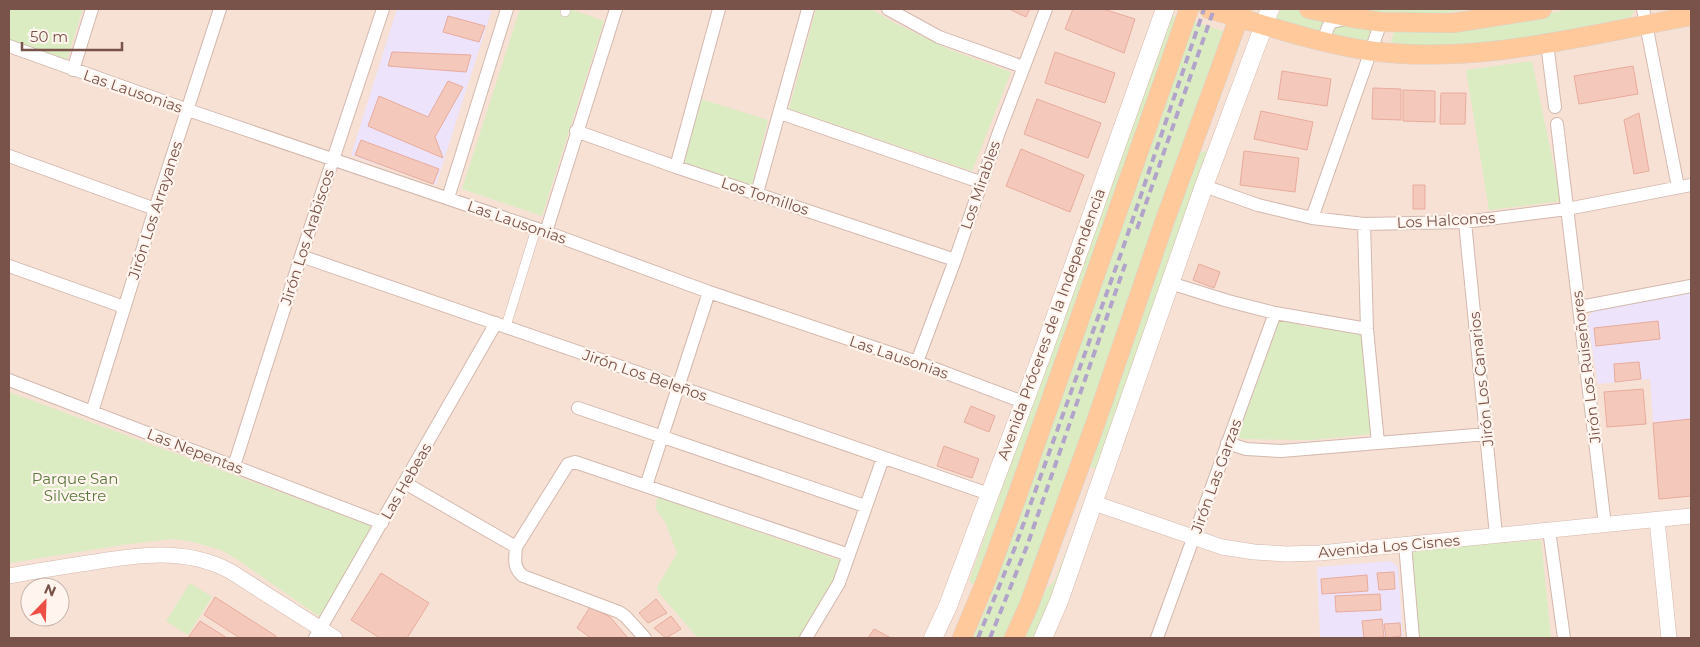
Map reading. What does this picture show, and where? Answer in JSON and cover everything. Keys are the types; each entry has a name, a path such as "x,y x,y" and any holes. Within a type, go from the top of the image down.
{"main road":[{"name":"Avenida Próceres de la Independencia","path":"933,638 948,606 1165,9"},
{"name":"Avenida Próceres de la Independencia","path":"962,638 1013,508 1190,9"},
{"path":"1209,9 1267,17 1324,41 1372,51 1438,54 1500,50 1547,43 1644,17 1691,16"},
{"path":"1310,9 1381,22 1453,23 1542,9"},
{"path":"1014,638 1029,605 1097,419 1164,223 1241,13"},
{"path":"1043,638 1059,601 1204,186 1267,17"}],"street":[{"path":"73,70 92,9"},
{"name":"Jirón Los Arrayanes","path":"92,412 220,9"},
{"name":"Jirón Los Arabiscos","path":"234,466 300,256 383,9"},
{"path":"448,198 507,9"},
{"path":"501,325 541,230 616,9"},
{"path":"676,167 719,9"},
{"path":"757,193 808,9"},
{"path":"888,9 939,37 1023,68"},
{"name":"Los Mirables","path":"916,362 955,260 980,182 1046,9"},
{"path":"1644,17 1678,188"},
{"path":"1324,41 1329,25 1332,22 1353,18"},
{"path":"1312,218 1381,22"},
{"path":"1547,43 1555,107"},
{"name":"Las Lausonias","path":"9,46 188,110 541,230 709,292 916,362 1023,402"},
{"path":"780,114 980,182"},
{"name":"Jirón Los Ruiseñores","path":"1557,124 1604,525"},
{"name":"Los Tomillos","path":"576,131 676,167 955,260"},
{"path":"9,156 155,209"},
{"name":"Los Halcones","path":"1204,186 1258,205 1312,218 1364,224 1465,222 1567,209 1691,185"},
{"name":"Jirón Los Canarios","path":"1465,222 1496,535"},
{"path":"1364,224 1367,329 1378,443"},
{"name":"Jirón Los Beleños","path":"300,256 989,494"},
{"path":"9,266 124,307"},
{"path":"1170,283 1275,313 1367,329"},
{"path":"1580,308 1691,286"},
{"path":"646,486 709,292"},
{"name":"Jirón Las Garzas","path":"1159,638 1275,313"},
{"name":"Las Hebeas","path":"318,634 405,483 501,325"},
{"name":"Las Nepentas","path":"9,380 382,523"},
{"path":"578,408 865,506"},
{"path":"1227,444 1264,451 1487,434"},
{"path":"806,638 839,583 882,458"},
{"path":"645,638 619,612 523,576 517,571 515,562 516,547 568,464 575,462 849,555"},
{"path":"405,483 516,547"},
{"name":"Avenida Los Cisnes","path":"1094,503 1222,548 1287,554 1691,516"},
{"path":"1657,520 1669,638"},
{"path":"1549,530 1564,638"},
{"path":"1405,544 1413,638"},
{"path":"9,576 128,556 172,554 192,557 212,562 230,571 318,634 335,638"}],"shaded area":[{"path":"9,9 1691,9 1691,638 9,638"},
{"path":"397,9 492,9 436,185 351,155"},
{"path":"1691,292 1691,419 1653,423 1650,379 1598,384 1587,318 1593,311"},
{"path":"1391,561 1398,567 1403,638 1320,638 1317,567"}],"green space":[{"path":"9,9 83,9 66,62 9,40"},
{"path":"520,9 570,9 604,21 542,216 462,189"},
{"path":"816,9 871,9 948,49 1011,72 972,171 789,109"},
{"path":"1281,9 1293,9 1372,28 1370,38 1352,40 1339,38 1276,20"},
{"path":"1349,9 1470,9 1440,14 1399,15"},
{"path":"1571,9 1633,9 1634,12 1631,17 1535,38 1440,48 1391,43 1395,26 1529,17"},
{"path":"1170,15 1177,17 977,587 964,611 974,585 969,581"},
{"path":"1192,21 1226,32 1045,544 1005,638 973,638 990,598"},
{"path":"1532,61 1561,201 1489,210 1466,70"},
{"path":"701,99 768,120 752,185 683,163"},
{"path":"1211,149 1060,581 1036,638 1023,638 1047,588 1054,582 1088,494 1096,469 1090,467 1198,154"},
{"path":"1280,319 1303,326 1362,334 1372,434 1310,440 1242,439 1238,436"},
{"name":"Parque San Silvestre","path":"9,392 369,525 372,528 322,616 317,615 221,550 189,541 172,539 129,544 9,563"},
{"path":"657,497 842,561 823,601 799,638 698,638 659,593 657,587 677,553 665,522 656,509"},
{"path":"1541,540 1551,638 1419,638 1412,550"},
{"path":"190,583 212,597 188,635 166,621"}],"building":[{"path":"1009,9 1030,9 1026,17"},
{"path":"1073,9 1103,9 1135,19 1124,53 1065,29"},
{"path":"448,16 485,26 479,42 443,32"},
{"path":"392,52 471,55 466,72 388,66"},
{"path":"1055,52 1115,73 1105,103 1045,83"},
{"path":"1633,66 1638,94 1579,104 1574,76"},
{"path":"1282,71 1331,79 1327,106 1278,99"},
{"path":"448,81 463,87 435,137 443,158 368,126 379,96 428,117"},
{"path":"1373,88 1401,89 1401,120 1372,119"},
{"path":"1403,90 1435,91 1435,122 1403,121"},
{"path":"1441,93 1466,93 1465,124 1440,124"},
{"path":"1037,99 1101,123 1088,158 1024,134"},
{"path":"1261,111 1313,122 1307,150 1254,139"},
{"path":"1639,113 1649,171 1634,174 1624,120"},
{"path":"361,140 439,169 433,184 355,155"},
{"path":"1021,149 1084,175 1070,212 1006,186"},
{"path":"1244,151 1299,158 1295,192 1240,185"},
{"path":"1413,185 1425,185 1425,209 1413,209"},
{"path":"1199,264 1220,272 1214,288 1193,280"},
{"path":"1658,321 1660,339 1596,346 1594,328"},
{"path":"1639,362 1641,379 1615,382 1614,364"},
{"path":"1643,389 1646,424 1607,427 1604,392"},
{"path":"971,406 995,416 989,432 964,422"},
{"path":"1691,419 1691,496 1659,499 1653,423"},
{"path":"944,446 979,459 972,478 937,466"},
{"path":"1394,572 1395,589 1379,590 1377,573"},
{"path":"381,573 429,603 407,638 380,638 351,620"},
{"path":"1367,575 1368,591 1322,594 1321,579"},
{"path":"1380,594 1381,610 1336,612 1335,596"},
{"path":"215,597 276,636 275,638 240,638 204,615"},
{"path":"656,599 667,613 648,623 639,613"},
{"path":"590,607 610,617 628,638 591,638 577,628"},
{"path":"671,616 681,629 666,638 654,628"},
{"path":"1382,619 1384,637 1364,638 1362,621"},
{"path":"200,621 227,638 188,638"},
{"path":"1400,623 1401,636 1386,638 1384,624"},
{"path":"874,629 891,638 868,638"}],"railway":[{"path":"978,638 1014,550 1123,248 1204,9"},
{"path":"1137,229 1214,9"},
{"path":"990,638 1027,546 1126,262"}]}
